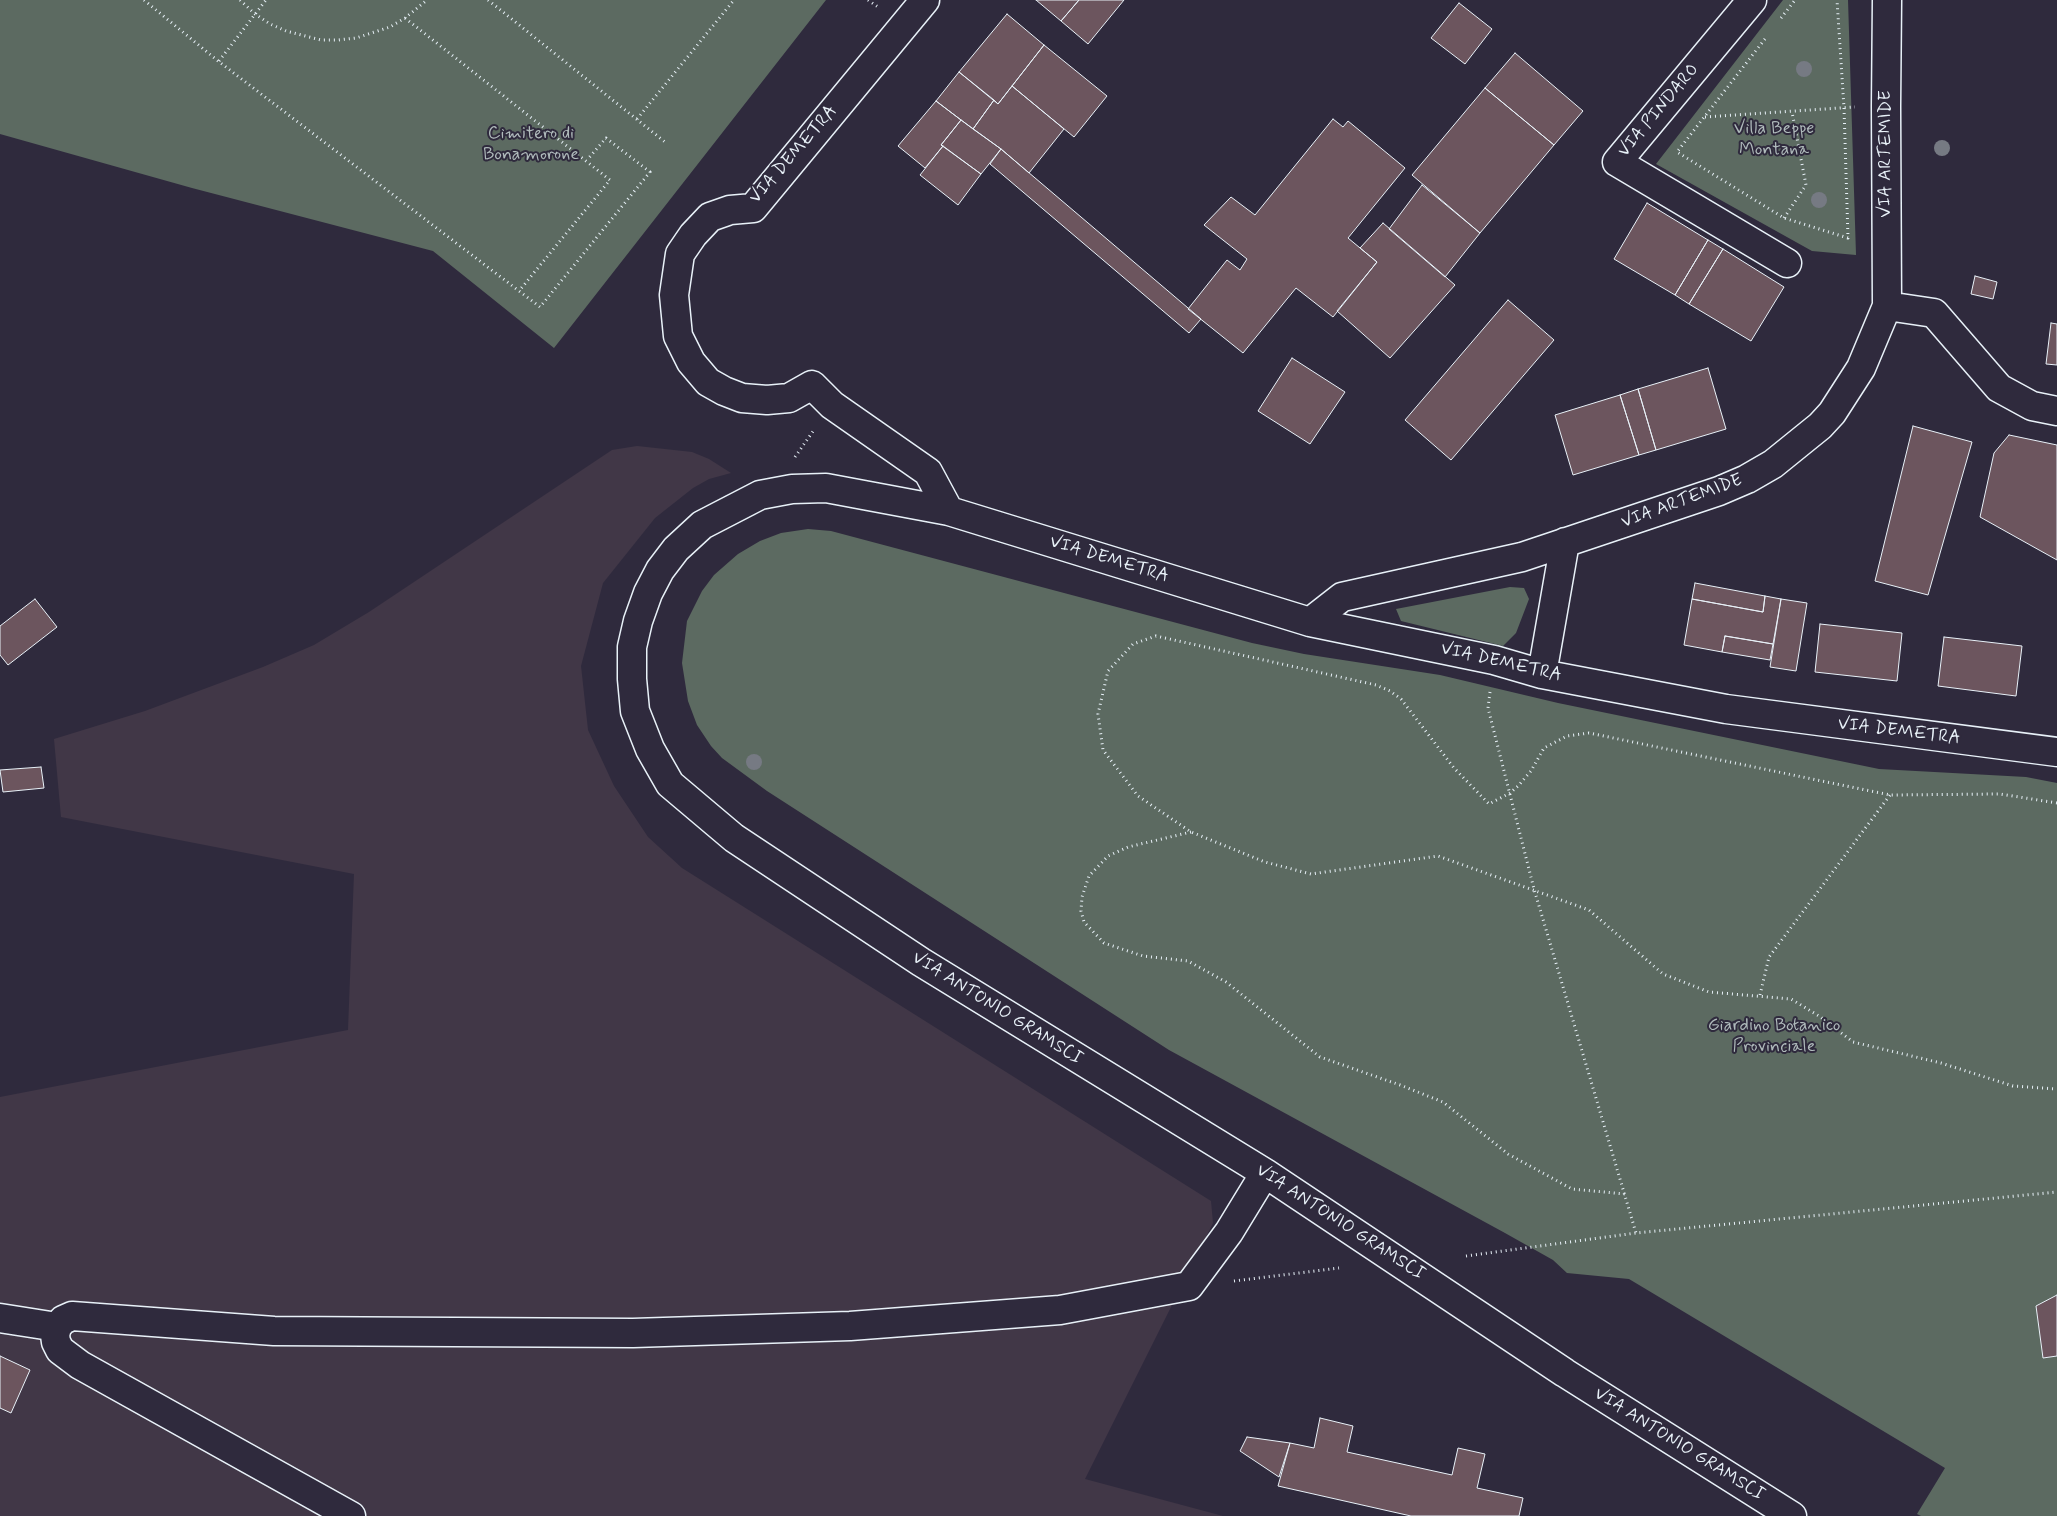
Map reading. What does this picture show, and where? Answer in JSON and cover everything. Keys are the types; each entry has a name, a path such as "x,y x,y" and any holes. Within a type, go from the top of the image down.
{"street":[{"name":"VIA DEMETRA","path":"925,0 753,208 730,210 710,217 693,234 680,254 674,295 678,336 691,362 708,382 742,398 767,400 789,398 812,385 832,405 928,472 949,511 1310,622 1494,660 1542,674 1726,709 2057,752"},
{"name":"VIA PINDARO","path":"1752,0 1617,162 1787,263"},
{"name":"VIA ARTEMIDE","path":"1310,622 1342,597 1522,557 1718,491 1747,479 1789,452 1820,426 1832,413 1861,368 1887,306 1887,0"},
{"path":"1887,306 1934,313 1999,388 2032,406 2057,411"},
{"name":"VIA ANTONIO GRAMSCI","path":"949,511 826,488 792,489 760,495 702,525 676,549 660,570 648,593 638,621 632,647 635,711 650,749 670,784 734,838 921,962 1265,1173 1565,1373 1792,1516"},
{"path":"1542,674 1566,542"},
{"path":"351,1516 80,1365 60,1350 55,1335 57,1327 63,1320 72,1316 274,1331 633,1333 830,1327 1060,1310 1189,1286 1229,1232 1265,1173"},
{"path":"0,1318 57,1327"}],"path":[{"path":"144,0 218,61 540,307 650,172 606,138 587,160"},
{"path":"240,0 255,14 270,24 286,31 321,40 356,38 373,34 406,18 427,0"},
{"path":"218,61 266,0"},
{"path":"488,0 665,142"},
{"path":"637,119 734,0"},
{"path":"1777,24 1795,0"},
{"path":"1771,31 1677,152 1784,218 1848,238 1844,108 1837,0"},
{"path":"406,18 610,180 519,291"},
{"path":"1705,118 1886,106"},
{"path":"1784,218 1806,185 1792,112"},
{"path":"802,459 793,460 818,424"},
{"path":"2057,803 2000,794 1890,795 1589,733 1567,736 1544,748 1531,771 1510,793 1489,804 1454,768 1400,699 1376,685 1156,636 1133,644 1108,671 1098,714 1103,750 1138,796 1191,832 1265,862 1311,874 1438,856 1589,910 1663,974 1709,992 1760,995 1790,1000 1818,1016 1853,1042 1941,1063 2014,1086 2057,1089"},
{"path":"1494,660 1488,708 1534,889 1636,1233"},
{"path":"1760,995 1768,957 1890,795"},
{"path":"1191,832 1128,846 1108,856 1089,876 1082,897 1081,911 1084,922 1104,943 1143,956 1188,961 1226,982 1320,1057 1400,1084 1443,1102 1508,1154 1572,1189 1625,1194"},
{"path":"1466,1256 1636,1233 2057,1192"},
{"path":"1189,1286 1339,1268"}],"shaded area":[{"path":"637,446 692,452 709,459 731,473 709,479 693,488 655,518 603,583 581,666 588,730 614,786 648,837 682,868 1211,1201 1213,1223 1085,1479 1223,1516 0,1516 0,1097 348,1030 354,874 61,817 54,739 145,711 263,667 314,645 369,612 612,450"}],"green space":[{"name":"Cimitero di Bonamorone","path":"0,0 826,0 554,348 433,251 192,188 0,134"},
{"name":"Villa Beppe Montana","path":"1783,0 1848,0 1856,255 1812,251 1656,164"},
{"name":"Giardino Botanico Provinciale","path":"808,529 831,531 1252,643 1304,654 1440,675 1558,703 1879,769 2026,777 2057,783 2057,1516 1921,1516 1917,1514 1945,1468 1629,1279 1567,1273 1553,1260 1505,1233 1169,1050 767,791 722,758 711,746 697,725 688,701 682,663 687,621 702,591 714,575 738,554 760,541 781,533"},
{"path":"1510,587 1524,588 1529,599 1516,633 1503,646 1401,621 1396,609"}],"building":[{"path":"1036,0 1079,0 1061,21"},
{"path":"1079,0 1124,0 1088,44 1061,21"},
{"path":"1459,3 1492,29 1465,64 1431,38"},
{"path":"1007,14 1044,45 998,104 959,72"},
{"path":"1044,45 1107,96 1074,137 1012,86"},
{"path":"1515,53 1583,111 1554,145 1485,88"},
{"path":"959,72 994,100 973,129 936,101"},
{"path":"1012,86 1064,129 1029,173 1001,149 973,129 994,100 998,104"},
{"path":"1485,88 1554,145 1480,233 1412,175"},
{"path":"936,101 961,120 925,168 898,146"},
{"path":"1333,119 1343,127 1348,121 1405,168 1348,238 1377,262 1333,317 1296,288 1243,353 1188,309 1227,260 1240,270 1247,259 1204,225 1231,197 1255,215"},
{"path":"961,120 1001,149 981,174 941,145"},
{"path":"943,146 981,174 958,205 920,175"},
{"path":"1001,149 1201,319 1189,333 990,164"},
{"path":"1422,185 1480,233 1445,277 1389,229"},
{"path":"1647,203 1708,240 1675,295 1614,259"},
{"path":"1383,223 1455,285 1390,358 1337,311 1377,262 1360,248"},
{"path":"1708,240 1723,249 1689,304 1675,295"},
{"path":"1723,249 1784,287 1751,341 1689,304"},
{"path":"1975,276 1997,282 1993,299 1971,294"},
{"path":"1508,300 1554,340 1451,460 1405,420"},
{"path":"2051,323 2057,324 2057,365 2046,364"},
{"path":"1292,358 1345,392 1310,444 1258,411"},
{"path":"1708,368 1726,429 1656,450 1638,389"},
{"path":"1638,389 1656,450 1639,455 1620,395"},
{"path":"1620,395 1639,455 1573,475 1555,415"},
{"path":"1913,426 1972,442 1928,595 1875,581"},
{"path":"2009,435 2057,445 2057,560 1980,517 1994,453"},
{"path":"1695,583 1765,596 1763,612 1692,599"},
{"path":"1765,596 1781,599 1773,644 1725,636 1722,652 1684,645 1692,599 1763,612"},
{"path":"35,599 57,627 8,665 0,655 0,626"},
{"path":"1781,599 1807,603 1796,671 1770,667"},
{"path":"1820,624 1902,633 1897,681 1815,672"},
{"path":"1725,636 1773,644 1770,660 1722,652"},
{"path":"1944,637 2022,646 2016,696 1938,686"},
{"path":"41,767 44,788 3,792 0,770"},
{"path":"2057,1295 2057,1356 2043,1358 2036,1306"},
{"path":"0,1356 30,1370 11,1413 0,1408"},
{"path":"1320,1418 1353,1426 1347,1452 1452,1475 1458,1448 1485,1454 1477,1488 1523,1498 1519,1516 1411,1516 1278,1486 1290,1443 1314,1448"},
{"path":"1247,1437 1290,1443 1279,1477 1240,1451"}]}
